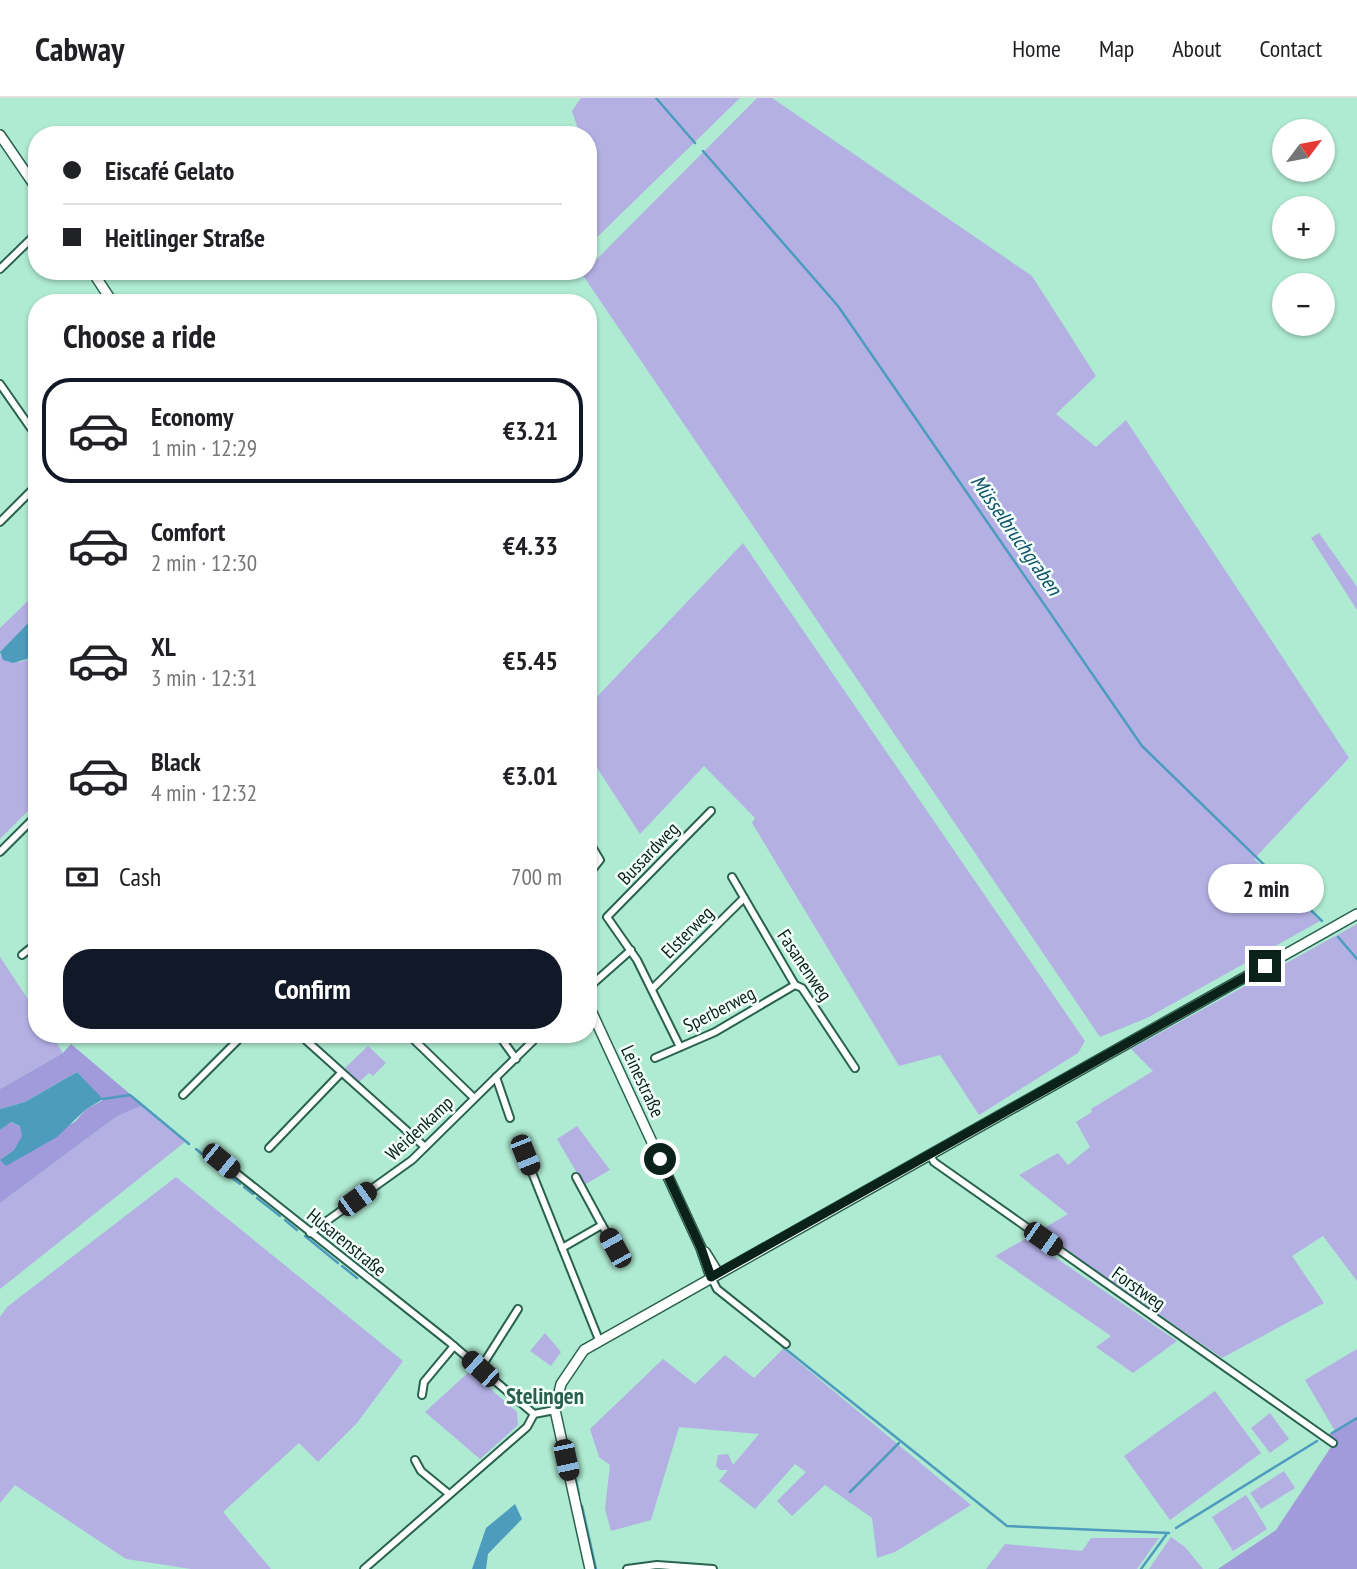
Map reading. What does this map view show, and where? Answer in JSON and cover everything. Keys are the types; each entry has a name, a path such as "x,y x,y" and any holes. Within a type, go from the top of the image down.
{"street":[{"path":"0,135 28,176"},
{"path":"0,270 28,242"},
{"path":"0,383 28,425"},
{"path":"0,522 28,494"},
{"name":"Bussardweg","path":"631,950 607,916 711,811"},
{"path":"0,852 28,824"},
{"name":"Fasanenweg","path":"732,877 795,985 802,988 855,1068"},
{"name":"Elsterweg","path":"652,989 744,898"},
{"path":"590,1569 555,1410 558,1391 568,1371 584,1350 1357,914"},
{"path":"22,955 28,950"},
{"path":"597,980 631,950 680,1047"},
{"name":"Sperberweg","path":"655,1058 715,1032 795,985"},
{"name":"Leinestraße","path":"597,1023 715,1275"},
{"path":"183,1095 235,1043"},
{"path":"309,1043 425,1147"},
{"path":"417,1043 474,1098"},
{"path":"504,1043 516,1059"},
{"name":"Weidenkamp","path":"310,1233 412,1160 531,1043"},
{"path":"269,1148 341,1073"},
{"path":"496,1077 510,1118"},
{"path":"525,1155 599,1340"},
{"name":"Forstweg","path":"930,1155 934,1163 1333,1443"},
{"name":"Husarenstraße","path":"221,1161 454,1346 534,1414"},
{"path":"576,1177 615,1248"},
{"path":"562,1248 602,1225"},
{"path":"715,1275 718,1289 786,1344"},
{"path":"480,1369 518,1309"},
{"path":"422,1395 424,1382 454,1346"},
{"path":"364,1569 527,1427 534,1414 555,1410"},
{"path":"415,1460 421,1471 449,1494"},
{"path":"628,1569 657,1566 713,1569"}],"shaded area":[{"path":"581,98 740,98 597,237 597,126 577,126 572,111"},
{"path":"757,98 772,98 1032,276 1096,376 1056,414 1096,447 1126,420 1349,758 1254,859 1320,921 1147,1018 1100,1037 586,280 597,280 597,259"},
{"path":"1319,533 1357,587 1357,610 1311,538"},
{"path":"743,543 1085,1041 1078,1053 979,1115 940,1055 899,1066 752,823 755,818 704,766 640,834 597,768 597,697"},
{"path":"28,601 28,623 0,652 0,628"},
{"path":"0,654 12,662 28,659 28,811 0,839"},
{"path":"1357,924 1357,1281 1323,1236 1292,1256 1324,1303 1222,1358 1039,1231 1068,1214 1019,1175 1058,1153 1068,1165 1090,1147 1076,1122 1092,1112 1091,1109 1153,1071 1131,1049"},
{"path":"0,957 28,999 28,1043 57,1043 63,1053 0,1089"},
{"path":"71,1044 143,1105 116,1117 0,1203 0,1160 75,1122 85,1110 103,1100 77,1072 25,1102 0,1109 0,1089 63,1053"},
{"path":"368,1046 386,1063 373,1076 369,1073 359,1082 345,1068"},
{"path":"143,1105 185,1142 0,1289 0,1203 116,1117"},
{"path":"10,1122 20,1126 23,1136 14,1150 0,1160 0,1130"},
{"path":"577,1126 610,1170 584,1185 557,1139"},
{"path":"176,1177 403,1361 357,1423 318,1462 299,1443 223,1512 271,1569 191,1569 126,1559 15,1485 0,1503 0,1317 7,1307"},
{"path":"1027,1238 1177,1341 1133,1373 1096,1347 1111,1336 995,1256"},
{"path":"545,1333 561,1352 551,1366 530,1351"},
{"path":"783,1349 971,1505 895,1552 877,1558 872,1518 825,1485 792,1516 777,1501 806,1472 795,1464 755,1509 719,1481 728,1470 720,1470 716,1466 718,1455 728,1454 733,1465 759,1434 679,1427 651,1520 611,1531 605,1509 610,1465 599,1457 590,1429 663,1359 695,1384 725,1355 754,1378"},
{"path":"1357,1349 1357,1417 1335,1431 1305,1380"},
{"path":"470,1371 517,1412 518,1425 480,1459 425,1412"},
{"path":"1215,1391 1261,1453 1170,1520 1124,1456"},
{"path":"1270,1413 1289,1439 1270,1453 1251,1428"},
{"path":"1357,1417 1357,1569 1218,1569 1276,1530 1335,1441 1329,1434"},
{"path":"1284,1471 1295,1488 1261,1509 1250,1493"},
{"path":"1246,1495 1267,1529 1233,1551 1212,1517"},
{"path":"1171,1537 1185,1547 1203,1569 1149,1569"},
{"path":"1091,1538 1159,1538 1137,1569 986,1569 1005,1544 1082,1551"}],"water":[{"path":"28,623 28,659 13,663 3,660 0,652"},
{"path":"77,1072 103,1099 85,1110 57,1137 6,1166 0,1160 14,1150 22,1136 20,1126 11,1122 0,1130 0,1109 25,1102"},
{"path":"515,1504 522,1519 488,1554 486,1569 472,1569 486,1528"}],"waterway":[{"name":"Müsselbruchgraben","path":"656,98 695,143"},
{"name":"Müsselbruchgraben","path":"703,151 838,306 1142,746 1322,921"},
{"name":"Müsselbruchgraben","path":"1338,937 1357,959"},
{"path":"103,1099 130,1095 189,1144"},
{"path":"196,1149 211,1161"},
{"path":"226,1173 240,1184"},
{"path":"244,1187 253,1194"},
{"path":"257,1198 280,1216"},
{"path":"285,1220 297,1230"},
{"path":"305,1236 338,1263"},
{"path":"342,1266 357,1278"},
{"path":"783,1347 1007,1526 1169,1533"},
{"path":"1332,1433 1357,1418"},
{"path":"1176,1528 1317,1441"},
{"path":"850,1492 899,1443"},
{"path":"576,1480 579,1495"},
{"path":"582,1506 596,1569"},
{"path":"1141,1569 1166,1535"}],"district":[{"name":"Stelingen","path":"545,1396"}],"route":[{"path":"660,1159 701,1248 711,1277 1265,966"}]}
